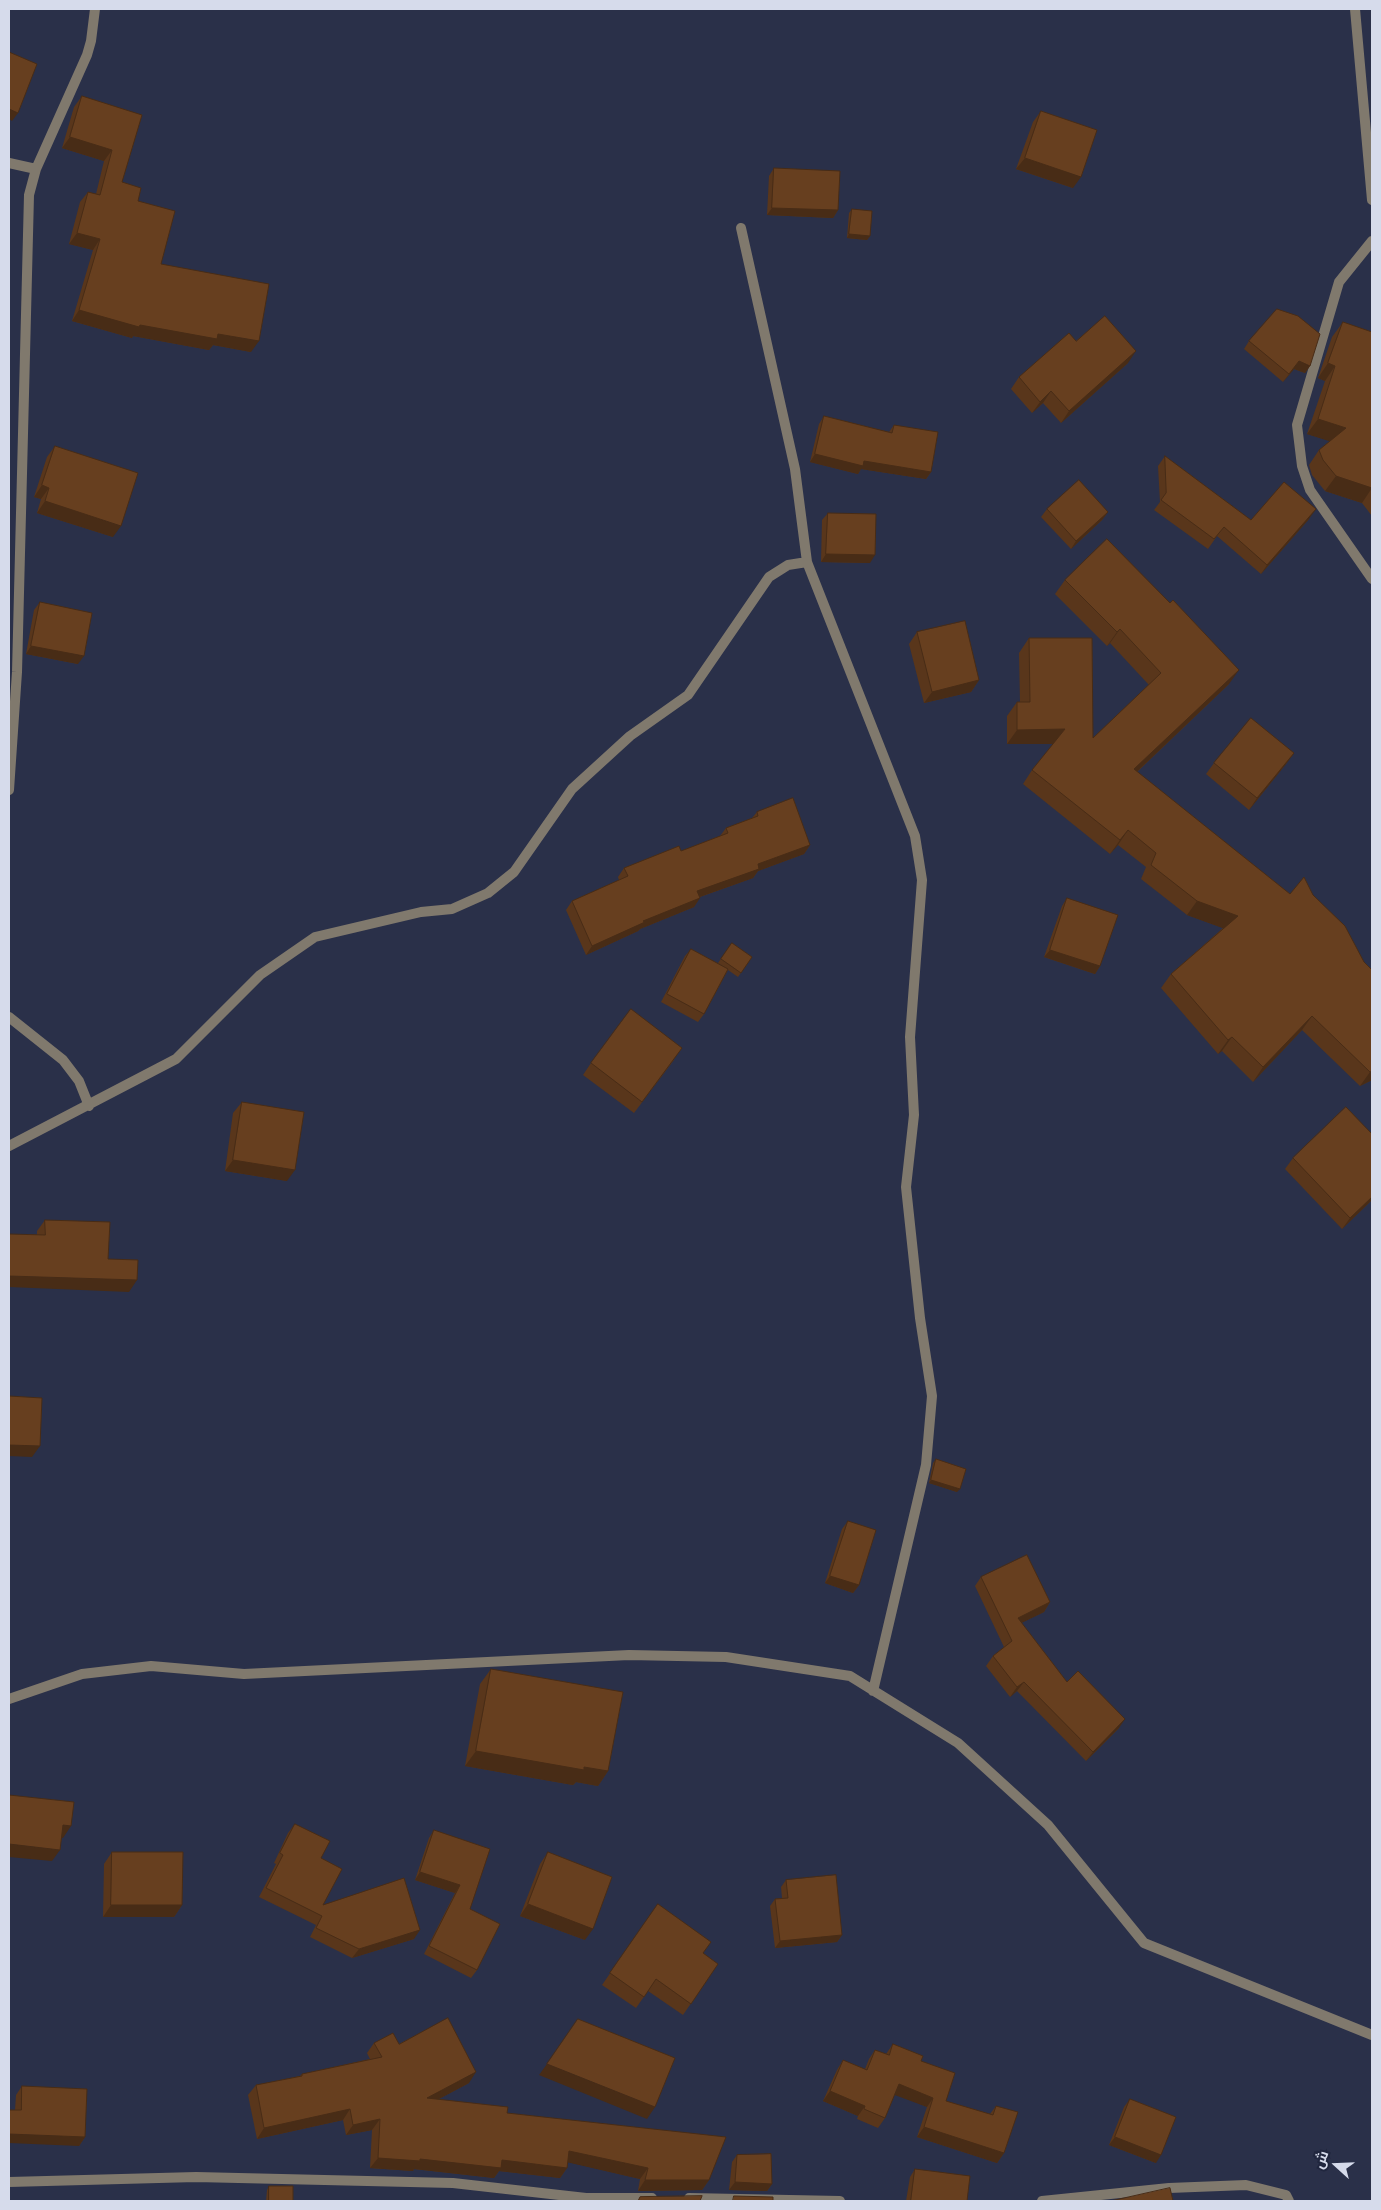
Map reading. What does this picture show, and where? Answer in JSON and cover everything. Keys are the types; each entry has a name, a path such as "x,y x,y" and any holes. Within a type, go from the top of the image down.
{"street":[{"path":"9,790 17,672 29,195 36,169 87,55 91,41 95,9"},
{"path":"1355,9 1372,200"},
{"path":"9,163 36,169"},
{"path":"741,228 795,469 807,562 915,836 922,880 910,1037 914,1115 906,1187 920,1318 932,1396 926,1465 873,1691"},
{"path":"1372,241 1366,251 1339,282 1297,425 1302,466 1310,490 1372,580"},
{"path":"9,1146 176,1059 260,975 315,937 421,912 452,909 488,893 514,872 572,790 630,736 688,695 769,577 788,565 807,562"},
{"path":"9,1017 63,1060 78,1082 89,1106"},
{"path":"9,1700 82,1674 151,1666 244,1674 629,1655 726,1657 850,1676 958,1743 1048,1825 1144,1943 1372,2035"},
{"path":"9,2182 196,2177 453,2183 586,2198 735,2197 840,2201"},
{"path":"1042,2201 1170,2188 1246,2185 1286,2195 1289,2201"}],"building":[{"path":"9,52 37,64 18,113 9,109"},
{"path":"82,96 142,115 122,182 141,188 138,201 175,211 161,264 269,284 259,341 218,334 217,339 140,325 139,327 79,310 100,239 77,233 88,192 100,195 112,150 70,137"},
{"path":"1041,111 1097,130 1081,177 1025,158"},
{"path":"774,168 840,171 838,210 772,208"},
{"path":"852,209 872,211 870,236 849,234"},
{"path":"1277,309 1298,316 1320,334 1310,366 1299,361 1289,374 1249,341"},
{"path":"1105,316 1136,351 1069,411 1051,391 1040,402 1019,377 1069,333 1076,341"},
{"path":"1343,322 1372,332 1372,488 1336,476 1323,460 1319,450 1346,428 1318,419 1335,366 1328,363"},
{"path":"824,416 892,433 894,425 938,432 931,472 864,461 863,466 815,454"},
{"path":"55,446 138,473 121,526 45,501 49,488 42,485"},
{"path":"1165,456 1251,520 1284,482 1316,509 1267,565 1224,527 1214,539 1161,500 1166,493"},
{"path":"1079,480 1108,512 1076,541 1047,509"},
{"path":"828,513 876,514 875,555 826,554"},
{"path":"1107,539 1170,603 1173,600 1239,670 1134,769 1290,894 1304,877 1313,895 1345,926 1364,962 1372,970 1372,1071 1370,1072 1312,1016 1263,1067 1232,1037 1228,1040 1171,974 1238,916 1197,901 1151,865 1156,853 1128,830 1120,840 1032,770 1065,729 1017,730 1017,702 1030,702 1029,638 1092,638 1093,738 1161,673 1120,629 1117,632 1065,580"},
{"path":"40,602 92,613 84,656 31,646"},
{"path":"965,621 979,680 932,692 917,632"},
{"path":"1251,718 1294,753 1257,798 1214,763"},
{"path":"793,798 810,845 758,864 759,869 697,891 700,898 643,921 645,922 592,946 572,901 628,876 624,868 679,846 681,851 728,833 726,828 758,816 757,812"},
{"path":"1067,898 1118,915 1100,966 1050,950"},
{"path":"732,943 752,957 741,973 721,959"},
{"path":"691,949 728,969 704,1014 667,994"},
{"path":"631,1009 682,1048 642,1102 591,1063"},
{"path":"242,1102 304,1112 295,1170 233,1160"},
{"path":"1346,1107 1372,1134 1372,1197 1350,1218 1293,1158"},
{"path":"45,1220 110,1222 108,1259 138,1260 137,1280 9,1276 9,1234 45,1235"},
{"path":"9,1396 42,1398 40,1446 9,1445"},
{"path":"936,1459 966,1469 960,1489 931,1480"},
{"path":"848,1521 876,1530 859,1585 830,1576"},
{"path":"1027,1555 1050,1602 1018,1618 1067,1682 1078,1671 1125,1719 1093,1752 1024,1682 1017,1687 993,1656 1012,1641 981,1577"},
{"path":"491,1669 623,1692 608,1771 584,1767 584,1770 476,1751"},
{"path":"9,1795 74,1802 71,1826 63,1825 60,1850 9,1844"},
{"path":"295,1824 330,1841 321,1858 342,1869 323,1905 404,1878 420,1930 359,1949 316,1928 322,1916 266,1888 283,1855 280,1853"},
{"path":"434,1830 490,1849 470,1909 500,1924 477,1970 429,1946 460,1885 420,1872"},
{"path":"112,1852 183,1852 182,1905 111,1905"},
{"path":"548,1852 612,1877 593,1929 528,1904"},
{"path":"836,1875 842,1935 780,1941 775,1899 788,1898 786,1880"},
{"path":"658,1904 711,1942 703,1953 718,1964 691,2004 656,1979 644,1997 610,1973"},
{"path":"448,2018 476,2072 427,2098 508,2107 507,2113 726,2137 709,2180 645,2180 648,2168 569,2151 567,2168 502,2160 501,2168 420,2159 420,2161 378,2158 380,2119 353,2125 350,2109 264,2128 256,2085 382,2057 374,2043 393,2033 399,2044"},
{"path":"578,2019 675,2058 655,2107 547,2064"},
{"path":"893,2044 923,2056 921,2061 955,2073 946,2101 993,2115 996,2106 1018,2112 1004,2153 924,2127 933,2098 899,2084 885,2118 864,2109 865,2106 830,2091 843,2060 867,2070 875,2050 889,2055"},
{"path":"22,2086 87,2089 85,2137 9,2134 9,2110 21,2110"},
{"path":"1130,2099 1176,2117 1161,2155 1115,2137"},
{"path":"771,2154 772,2184 735,2182 737,2155"},
{"path":"915,2169 970,2176 967,2201 911,2201"},
{"path":"269,2186 293,2186 293,2201 269,2201"},
{"path":"1170,2188 1173,2201 1111,2201"},
{"path":"702,2196 700,2201 638,2201 640,2197"},
{"path":"734,2196 773,2197 773,2201 733,2201"}]}
